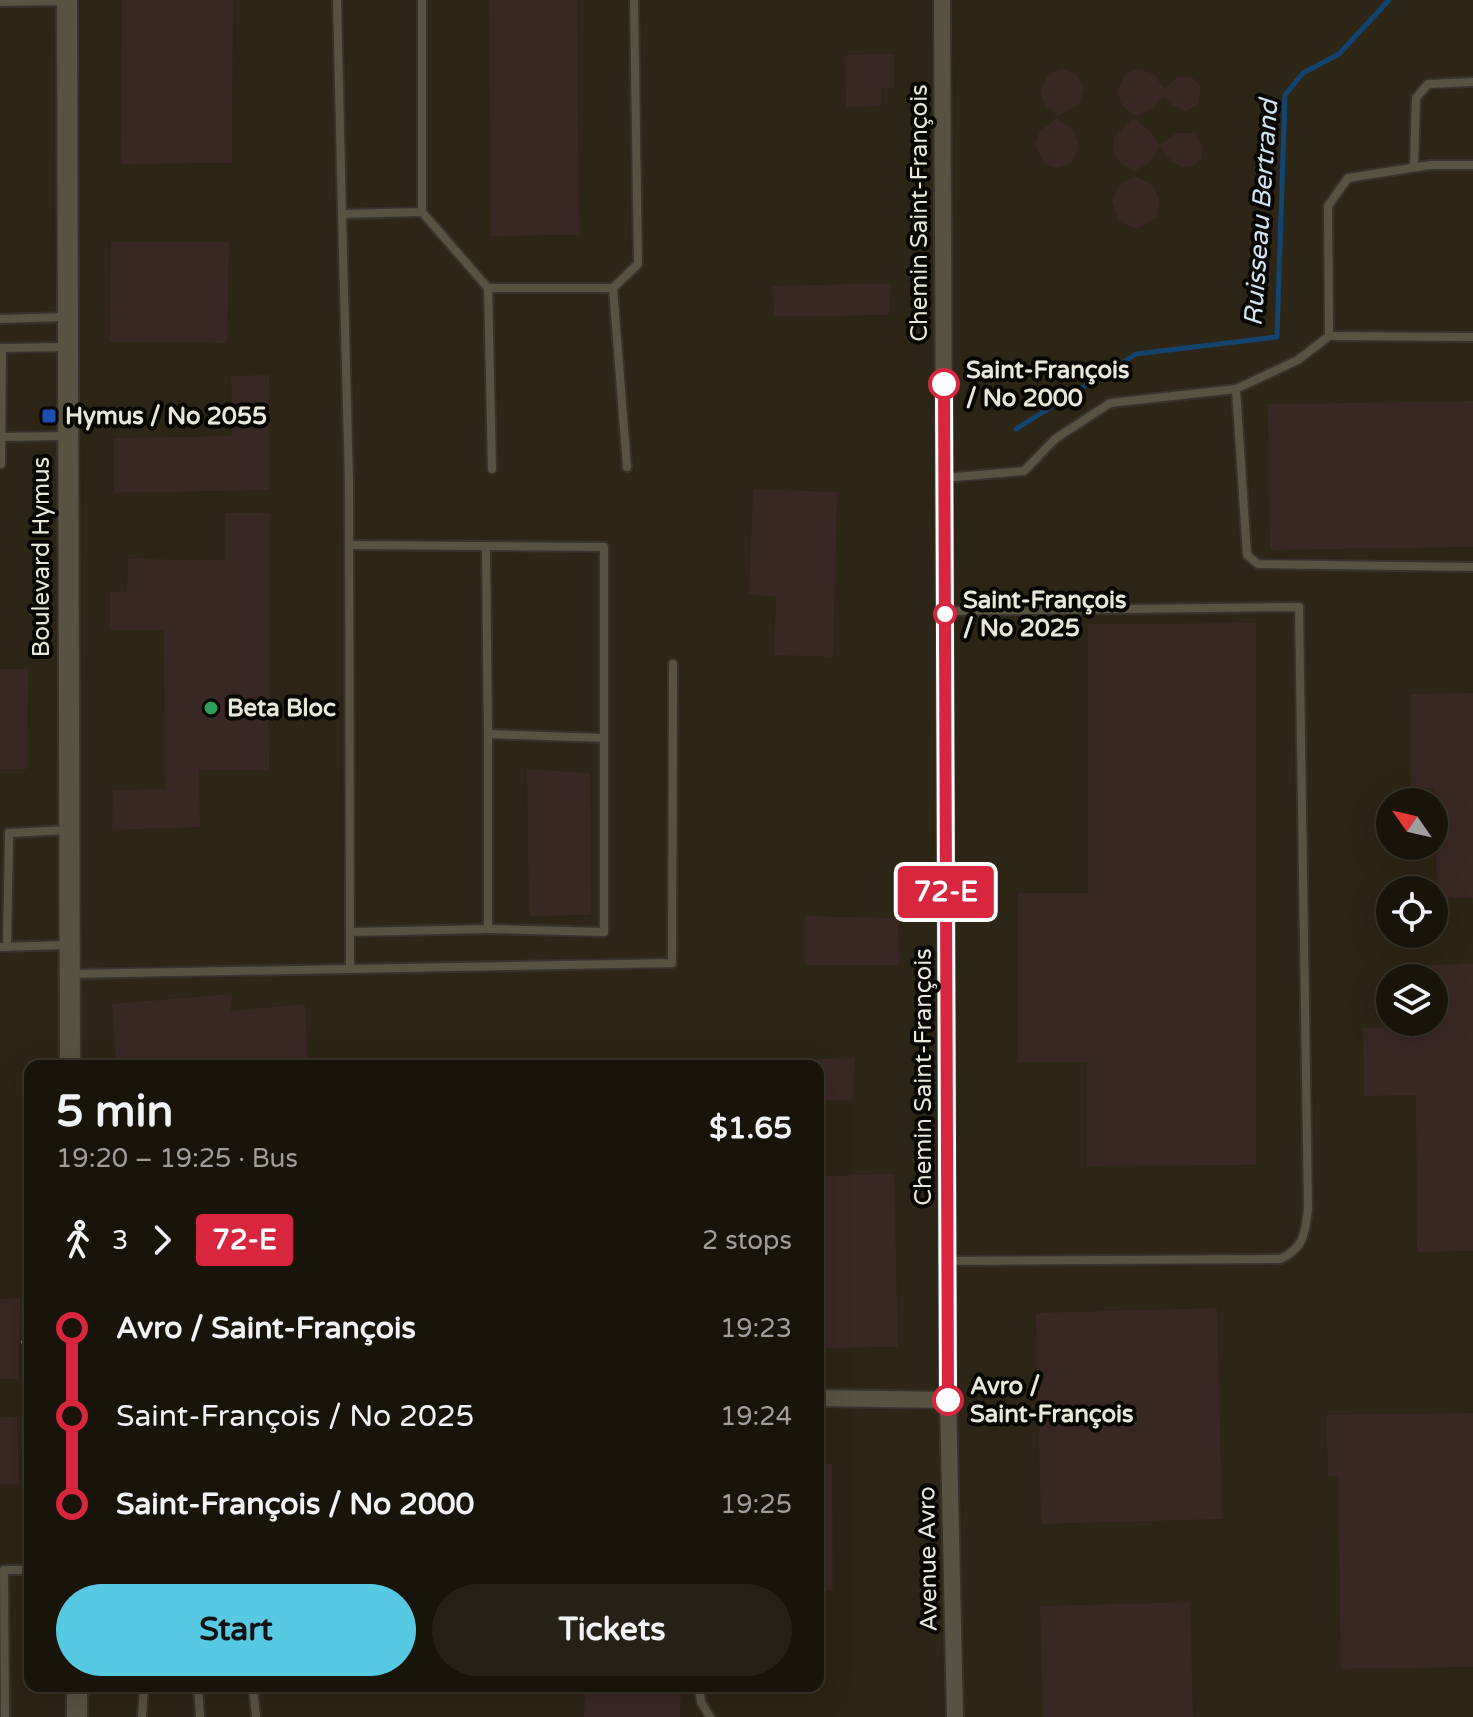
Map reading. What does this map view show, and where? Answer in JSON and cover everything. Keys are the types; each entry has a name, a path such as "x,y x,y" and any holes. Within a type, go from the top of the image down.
{"street":[{"name":"Chemin Saint-François","path":"942,0 948,1400"},
{"name":"Boulevard Hymus","path":"67,1 70,1060"},
{"path":"824,1398 948,1400"},
{"name":"Avenue Avro","path":"948,1400 955,1717"},
{"path":"77,1692 77,1717"}],"lane":[{"path":"337,0 350,545 350,969"},
{"path":"422,0 422,212 488,288 492,469"},
{"path":"488,288 613,288 638,264 634,0"},
{"path":"0,2 67,1"},
{"path":"1414,167 1416,98 1428,84 1473,82"},
{"path":"1329,336 1328,206 1348,178 1414,167 1473,165"},
{"path":"342,214 422,212"},
{"path":"613,288 627,467"},
{"path":"0,319 67,317"},
{"path":"944,478 1024,471 1055,439 1110,403 1236,389 1298,360 1329,336 1473,337"},
{"path":"1,464 1,348 67,347"},
{"path":"1236,389 1247,555 1258,564 1473,567"},
{"path":"1,437 67,436"},
{"path":"350,545 604,547 604,932 488,929 351,932"},
{"path":"486,547 488,929"},
{"path":"945,611 1299,607 1308,1209 1305,1238 1296,1252 1280,1259 948,1261"},
{"path":"69,974 672,963 673,664"},
{"path":"488,734 604,738"},
{"path":"68,830 4,833 3,947 69,945"},
{"path":"5,1717 4,1570 24,1570"},
{"path":"142,1717 144,1692"},
{"path":"198,1692 200,1717"},
{"path":"254,1692 256,1717"},
{"path":"700,1692 701,1702 710,1717"}],"shaded area":[{"path":"0,0 1473,0 1473,1717 0,1717"}],"building":[{"path":"122,0 233,0 232,163 121,164"},
{"path":"489,0 577,0 579,235 491,236"},
{"path":"894,54 894,88 881,88 881,106 846,107 845,55"},
{"path":"1062,69 1076,74 1084,89 1079,104 1058,116 1045,105 1040,91 1049,73"},
{"path":"1139,69 1154,74 1164,89 1179,76 1193,78 1201,88 1198,104 1186,111 1173,106 1164,97 1151,109 1136,116 1122,106 1117,91 1126,73"},
{"path":"1057,118 1074,131 1079,148 1071,163 1058,168 1044,164 1035,144 1040,131"},
{"path":"1134,118 1151,132 1159,146 1176,133 1194,133 1203,146 1201,159 1193,166 1182,167 1171,161 1160,146 1149,163 1135,171 1121,164 1113,152 1114,137"},
{"path":"1135,176 1152,185 1160,201 1157,217 1137,229 1119,222 1112,201 1119,186"},
{"path":"111,242 229,242 227,343 110,342"},
{"path":"891,283 889,315 774,317 773,286"},
{"path":"269,375 270,490 114,493 114,438 232,436 231,376"},
{"path":"1473,401 1473,547 1270,550 1268,404"},
{"path":"753,489 837,492 833,657 774,655 776,597 749,594"},
{"path":"225,513 270,513 269,770 199,770 200,827 112,830 113,790 165,789 164,630 110,630 110,592 127,592 128,559 225,560"},
{"path":"1256,623 1256,1165 1087,1166 1087,1062 1018,1062 1018,893 1088,893 1088,624"},
{"path":"0,669 28,669 27,769 0,769"},
{"path":"1473,693 1473,898 1448,898 1448,876 1437,876 1436,860 1448,860 1448,788 1411,788 1410,694"},
{"path":"527,769 590,773 591,915 529,916"},
{"path":"805,916 898,918 899,965 805,965"},
{"path":"1448,964 1473,964 1473,1251 1417,1252 1416,1095 1364,1096 1363,1028 1376,1028 1376,1036 1448,1036"},
{"path":"232,994 231,1011 305,1004 308,1060 116,1060 112,1004"},
{"path":"855,1058 852,1100 824,1100 824,1060 818,1059"},
{"path":"894,1174 898,1347 825,1348 824,1176"},
{"path":"20,1298 18,1379 0,1379 0,1299"},
{"path":"1217,1308 1222,1519 1041,1524 1036,1313"},
{"path":"1473,1413 1473,1667 1341,1669 1338,1478 1328,1476 1326,1415"},
{"path":"0,1417 17,1417 19,1484 0,1484"},
{"path":"824,1464 832,1464 833,1590 824,1590"},
{"path":"1190,1602 1193,1717 1043,1717 1040,1606"},
{"path":"585,1692 681,1692 680,1717 584,1717"}],"waterway":[{"name":"Ruisseau Bertrand","path":"1016,429 1136,354 1277,337 1285,95 1303,73 1339,54 1389,0"}],"bus line":[{"name":"72-E","path":"944,384 948,1400"}],"place":[{"name":"Saint-François / No 2000","path":"944,384"},
{"name":"Hymus / No 2055","path":"49,416"},
{"name":"Saint-François / No 2025","path":"945,614"},
{"name":"Beta Bloc","path":"211,708"},
{"name":"Avro / Saint-François","path":"948,1400"}]}
